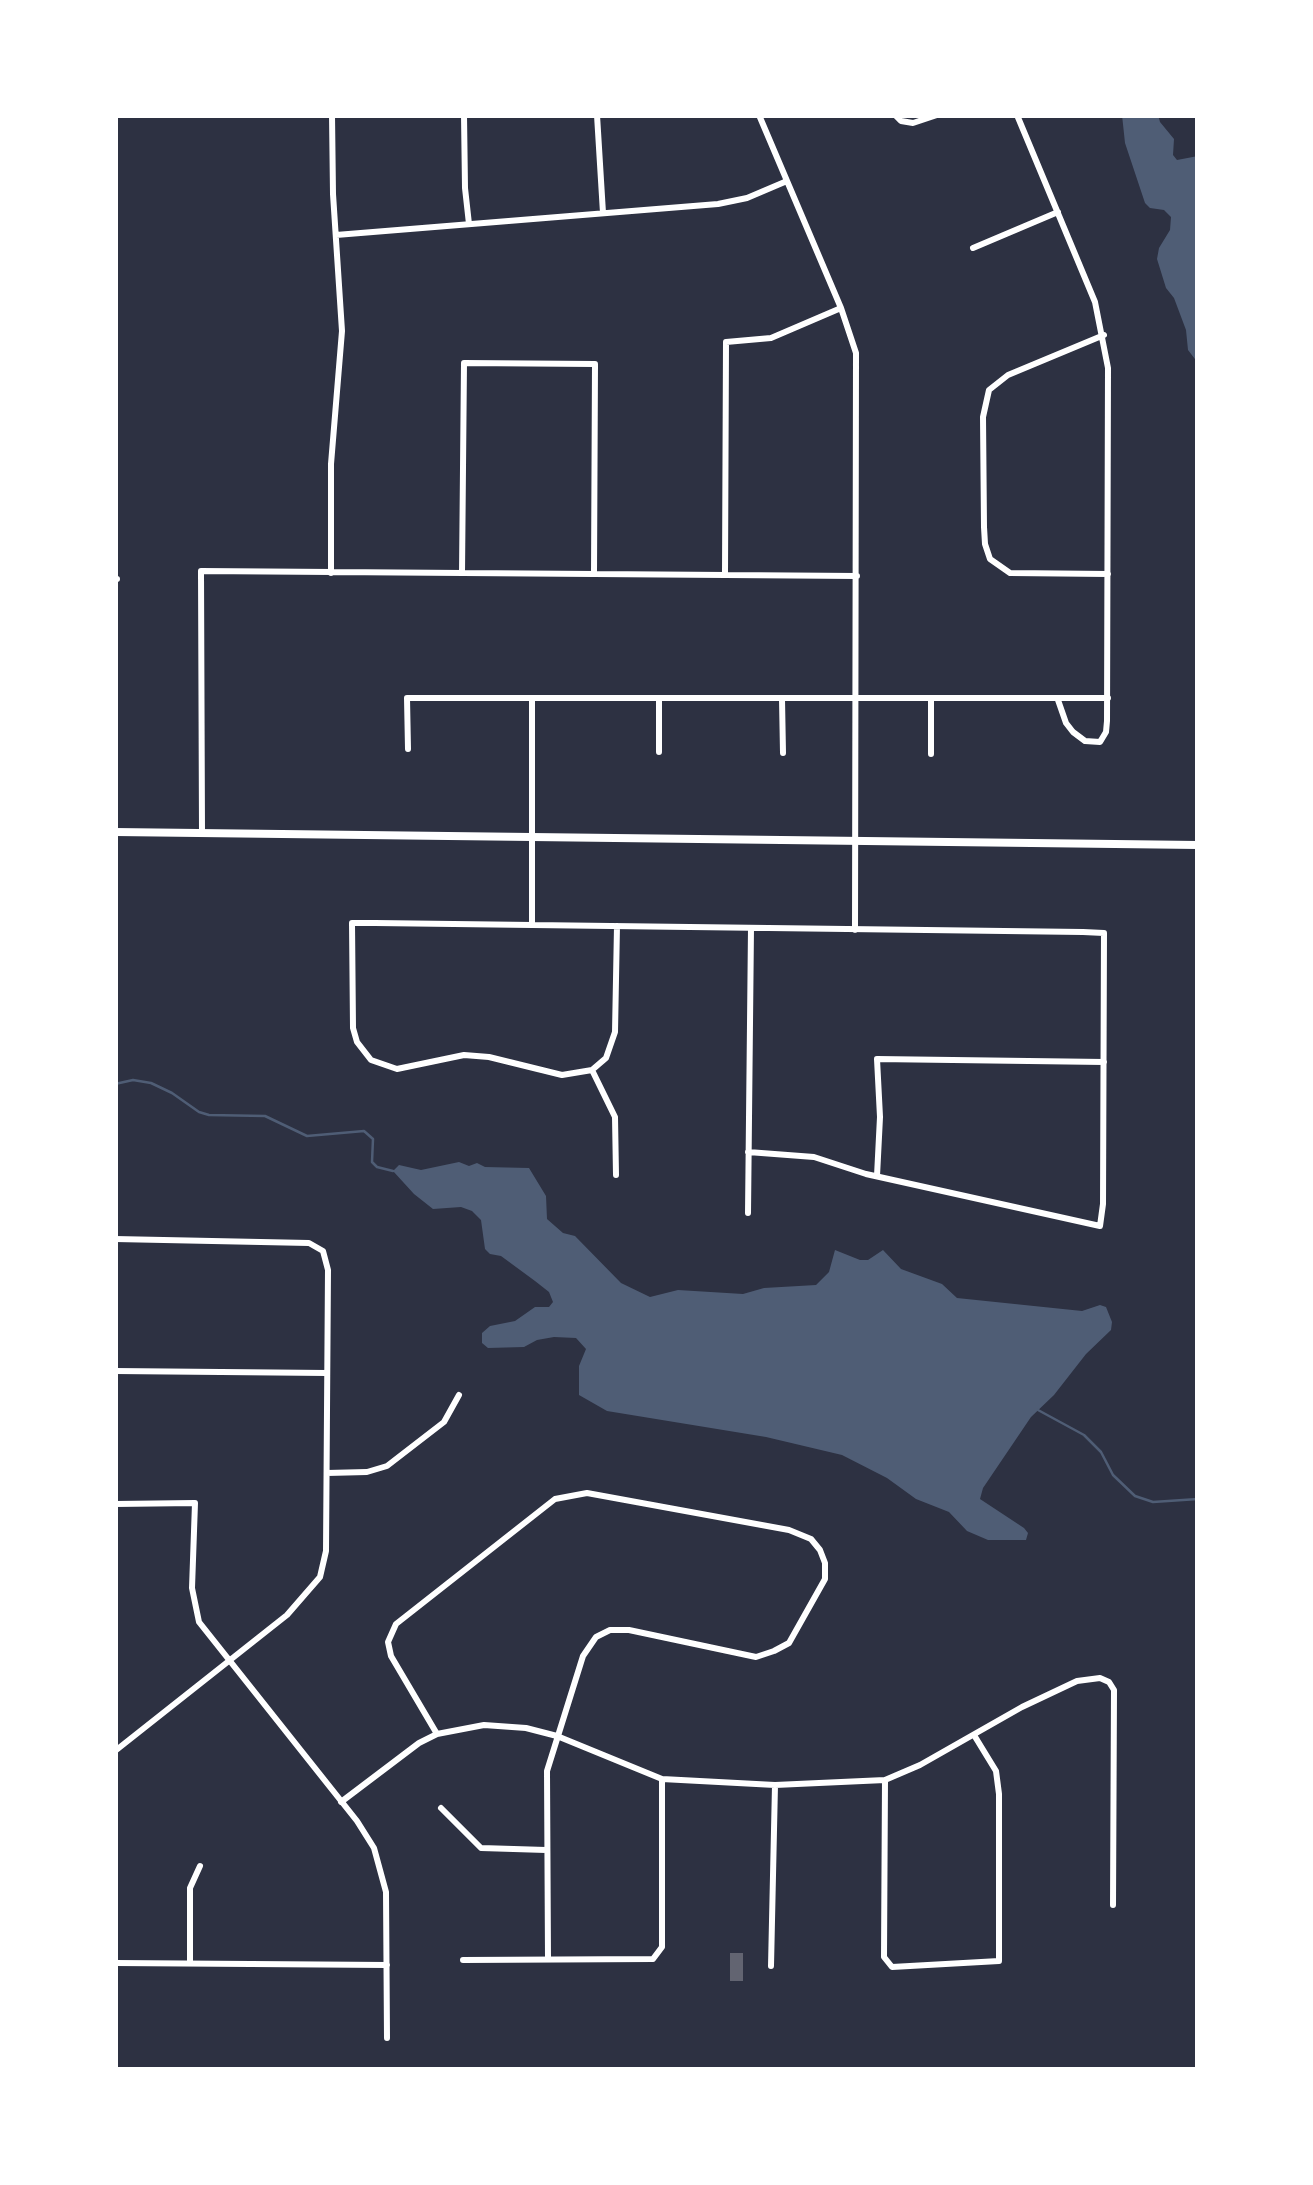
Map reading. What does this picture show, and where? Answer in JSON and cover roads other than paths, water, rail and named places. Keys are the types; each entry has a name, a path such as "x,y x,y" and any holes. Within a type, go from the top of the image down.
{"street":[{"path":"332,115 342,331 331,464 332,573"},
{"path":"464,115 464,188 469,224"},
{"path":"597,115 604,214"},
{"path":"760,115 841,308 857,365 855,930"},
{"path":"895,115 914,123 937,115"},
{"path":"1017,115 1095,302 1108,368 1106,732 1096,743 1086,742 1066,723 1058,700"},
{"path":"336,235 734,202 787,181"},
{"path":"973,248 1058,212"},
{"path":"725,574 726,342 771,338 841,308"},
{"path":"1104,335 1008,375 989,390 984,417 984,544 995,565 1010,572 1108,574"},
{"path":"462,573 464,363 594,364 594,574"},
{"path":"202,832 201,571 857,576"},
{"path":"408,750 407,698 1108,698"},
{"path":"532,699 532,925"},
{"path":"659,699 659,752"},
{"path":"782,699 783,753"},
{"path":"931,699 931,754"},
{"path":"115,832 1198,845"},
{"path":"617,926 615,1032 606,1058 592,1070 562,1075 464,1055 397,1069 371,1060 357,1042 353,1028 352,924 617,926 1104,934 1104,1204 1100,1226 877,1176 814,1157 748,1152"},
{"path":"748,1213 752,928"},
{"path":"877,1176 877,1059 1104,1062"},
{"path":"592,1070 615,1117 616,1175"},
{"path":"115,1239 300,1242 320,1247 328,1261 326,1551 320,1577 287,1615 115,1751"},
{"path":"115,1370 327,1373"},
{"path":"327,1473 367,1472 387,1466 444,1422 459,1395"},
{"path":"437,1734 391,1656 388,1642 396,1624 555,1498 587,1493 790,1530 811,1538 826,1562 825,1579 789,1642 774,1651 756,1657 629,1630 610,1630 596,1638 583,1656 548,1771 548,1958"},
{"path":"115,1504 195,1503 192,1599 199,1622 374,1848 384,1878 387,2038"},
{"path":"341,1802 419,1743 437,1734 484,1724 557,1736 662,1779 776,1785 885,1780 1076,1681 1100,1678 1114,1690 1113,1904"},
{"path":"885,1780 884,1957 892,1967 998,1961 999,1794 996,1771 974,1735"},
{"path":"464,1960 652,1959 662,1946 662,1779"},
{"path":"771,1966 776,1785"},
{"path":"441,1808 481,1848 546,1850"},
{"path":"190,1963 190,1888 200,1866"},
{"path":"115,1963 387,1965"}],"water":[{"path":"1122,115 1158,115 1174,139 1173,155 1177,160 1198,156 1198,363 1188,350 1186,330 1157,259 1170,230 1171,217 1145,203 1125,143"},
{"path":"459,1162 469,1166 477,1163 485,1167 529,1168 546,1196 547,1219 563,1233 575,1236 621,1283 650,1297 678,1290 743,1294 764,1288 816,1285 829,1272 835,1250 868,1260 883,1250 901,1269 942,1284 957,1298 1082,1311 1106,1307 1111,1330 1031,1417 983,1488 980,1499 1024,1528 1028,1533 1026,1540 988,1540 967,1531 949,1512 916,1499 887,1478 842,1455 766,1437 607,1411 579,1395 579,1366 586,1349 576,1338 554,1337 524,1347 488,1348 482,1343 482,1333 490,1326 515,1321 535,1307 549,1307 553,1302 549,1292 535,1281 485,1249 481,1220 472,1211 461,1207 433,1209 393,1171 399,1165 421,1170"}],"waterway":[{"path":"115,1084 133,1080 151,1083 199,1112 265,1116 307,1136 364,1131 373,1139 372,1162 393,1171"},
{"path":"1038,1410 1084,1435 1101,1452 1113,1475 1135,1496 1153,1502 1198,1499"}]}
